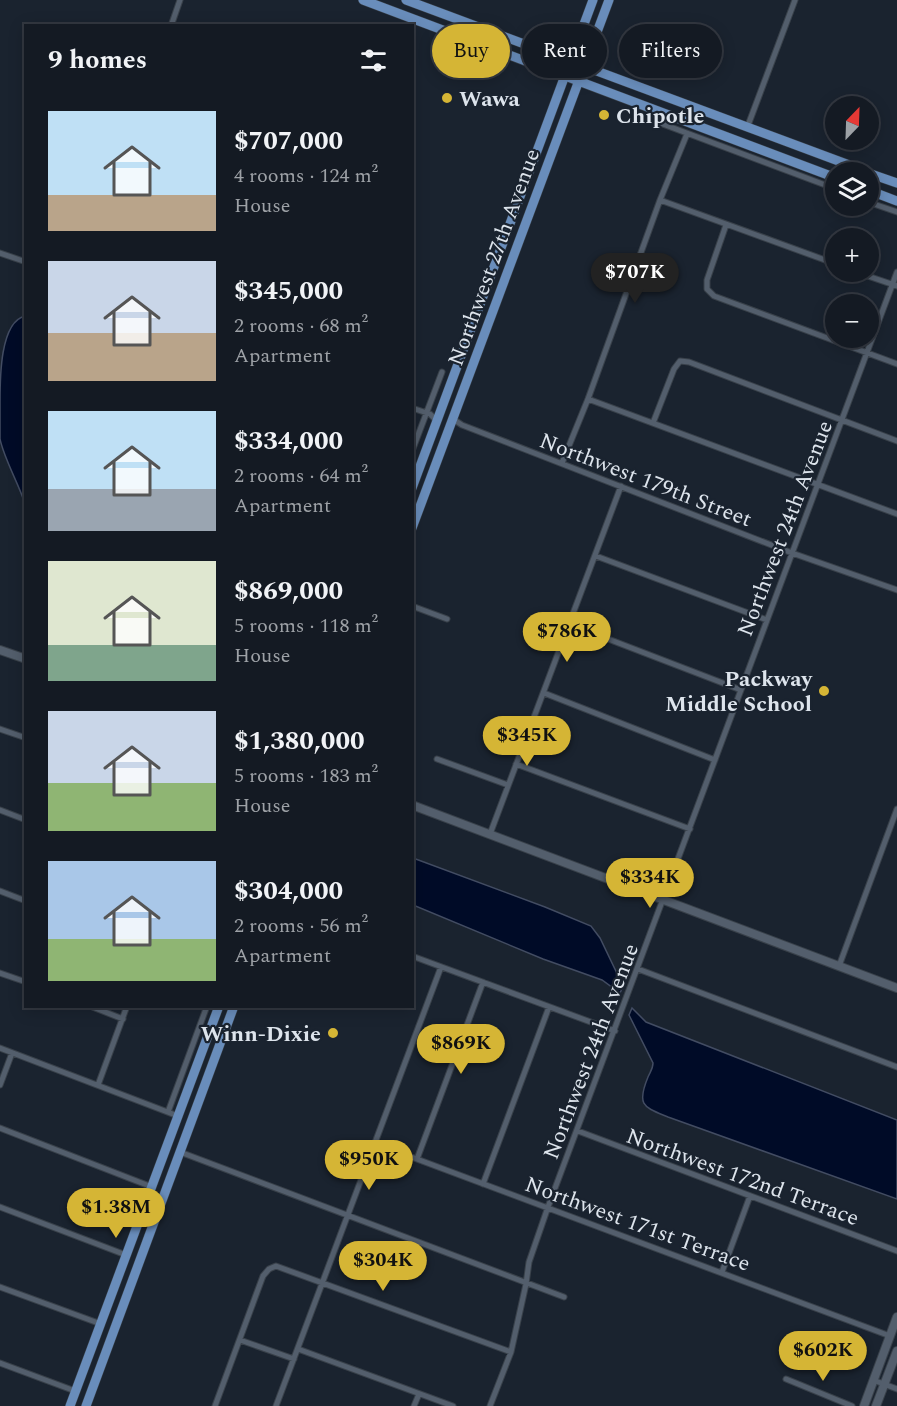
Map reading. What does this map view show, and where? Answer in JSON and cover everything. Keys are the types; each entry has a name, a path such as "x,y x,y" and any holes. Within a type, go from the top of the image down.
{"main road":[{"path":"363,0 522,61"},
{"path":"406,0 522,43"},
{"name":"Northwest 27th Avenue","path":"584,24 593,0"},
{"name":"Northwest 27th Avenue","path":"600,24 609,0"},
{"path":"607,76 838,162"},
{"name":"Northwest 27th Avenue","path":"414,483 564,78"},
{"path":"567,78 825,174"},
{"name":"Northwest 27th Avenue","path":"414,523 580,78"},
{"path":"687,134 703,129"},
{"path":"879,177 897,183"},
{"path":"879,194 897,201"},
{"path":"493,272 506,278"},
{"path":"447,394 448,413 453,419"},
{"path":"437,421 443,426 444,444"},
{"path":"70,1406 218,1008"},
{"path":"86,1406 233,1008"},
{"path":"212,1027 225,1032"},
{"path":"177,1120 176,1143 180,1152"},
{"path":"136,1230 136,1251 141,1256"},
{"path":"126,1255 130,1263 131,1283"}],"street":[{"path":"172,24 180,0"},
{"path":"747,128 795,0"},
{"path":"651,110 660,123 825,185"},
{"path":"562,463 687,134"},
{"path":"660,200 825,260"},
{"path":"879,206 897,212"},
{"path":"726,225 706,280 707,290 714,296 897,364"},
{"path":"0,253 24,261"},
{"name":"Northwest 24th Avenue","path":"490,1406 511,1352 529,1262 548,1208 842,419 895,285 897,272"},
{"path":"879,280 895,285"},
{"path":"653,423 674,369 680,362 689,362 897,441"},
{"path":"414,446 442,372"},
{"path":"588,399 897,514"},
{"path":"414,409 427,413 437,421"},
{"name":"Northwest 179th Street","path":"453,419 462,425 792,553 897,590"},
{"path":"490,834 621,486"},
{"path":"596,556 767,620"},
{"path":"414,607 447,619"},
{"path":"569,624 741,690"},
{"path":"0,650 24,659"},
{"path":"544,693 715,760"},
{"path":"0,729 24,737"},
{"path":"437,759 508,785"},
{"path":"516,764 690,829"},
{"path":"414,807 897,988"},
{"path":"839,966 897,809"},
{"path":"0,810 24,819"},
{"path":"0,891 24,900"},
{"path":"414,957 615,1031"},
{"path":"276,1406 441,968"},
{"path":"638,969 897,1066"},
{"path":"0,973 24,981"},
{"path":"417,1159 483,982"},
{"path":"483,1184 549,1007"},
{"path":"95,1008 123,1019"},
{"path":"98,1085 126,1008"},
{"path":"168,1112 206,1008"},
{"path":"0,1048 168,1112 177,1120"},
{"path":"0,1085 12,1053"},
{"path":"0,1128 152,1187"},
{"name":"Northwest 172nd Terrace","path":"578,1131 897,1251"},
{"name":"Northwest 171st Terrace","path":"374,1143 890,1336"},
{"path":"180,1152 564,1297"},
{"path":"722,1272 750,1196"},
{"path":"0,1207 126,1255"},
{"path":"215,1406 264,1276 269,1269 276,1266 511,1352"},
{"path":"0,1287 100,1324"},
{"path":"864,1406 897,1317"},
{"path":"240,1340 294,1359"},
{"path":"298,1349 453,1406"},
{"path":"876,1406 897,1351"},
{"path":"0,1363 75,1391"},
{"path":"786,1379 852,1406"},
{"path":"873,1380 897,1389"},
{"path":"414,1406 419,1394"}],"water":[{"path":"24,317 24,501 0,439 3,352 6,340 17,320"},
{"path":"414,858 591,926 600,938 623,986 620,993 602,980 543,959 414,905"},
{"path":"632,1008 646,1022 897,1120 897,1199 648,1108 644,1104 643,1094 653,1063 629,1015"}],"place":[{"name":"Wawa","path":"447,98"},
{"name":"Chipotle","path":"604,115"},
{"name":"Packway Middle School","path":"824,691"},
{"name":"Winn-Dixie","path":"333,1033"}]}
